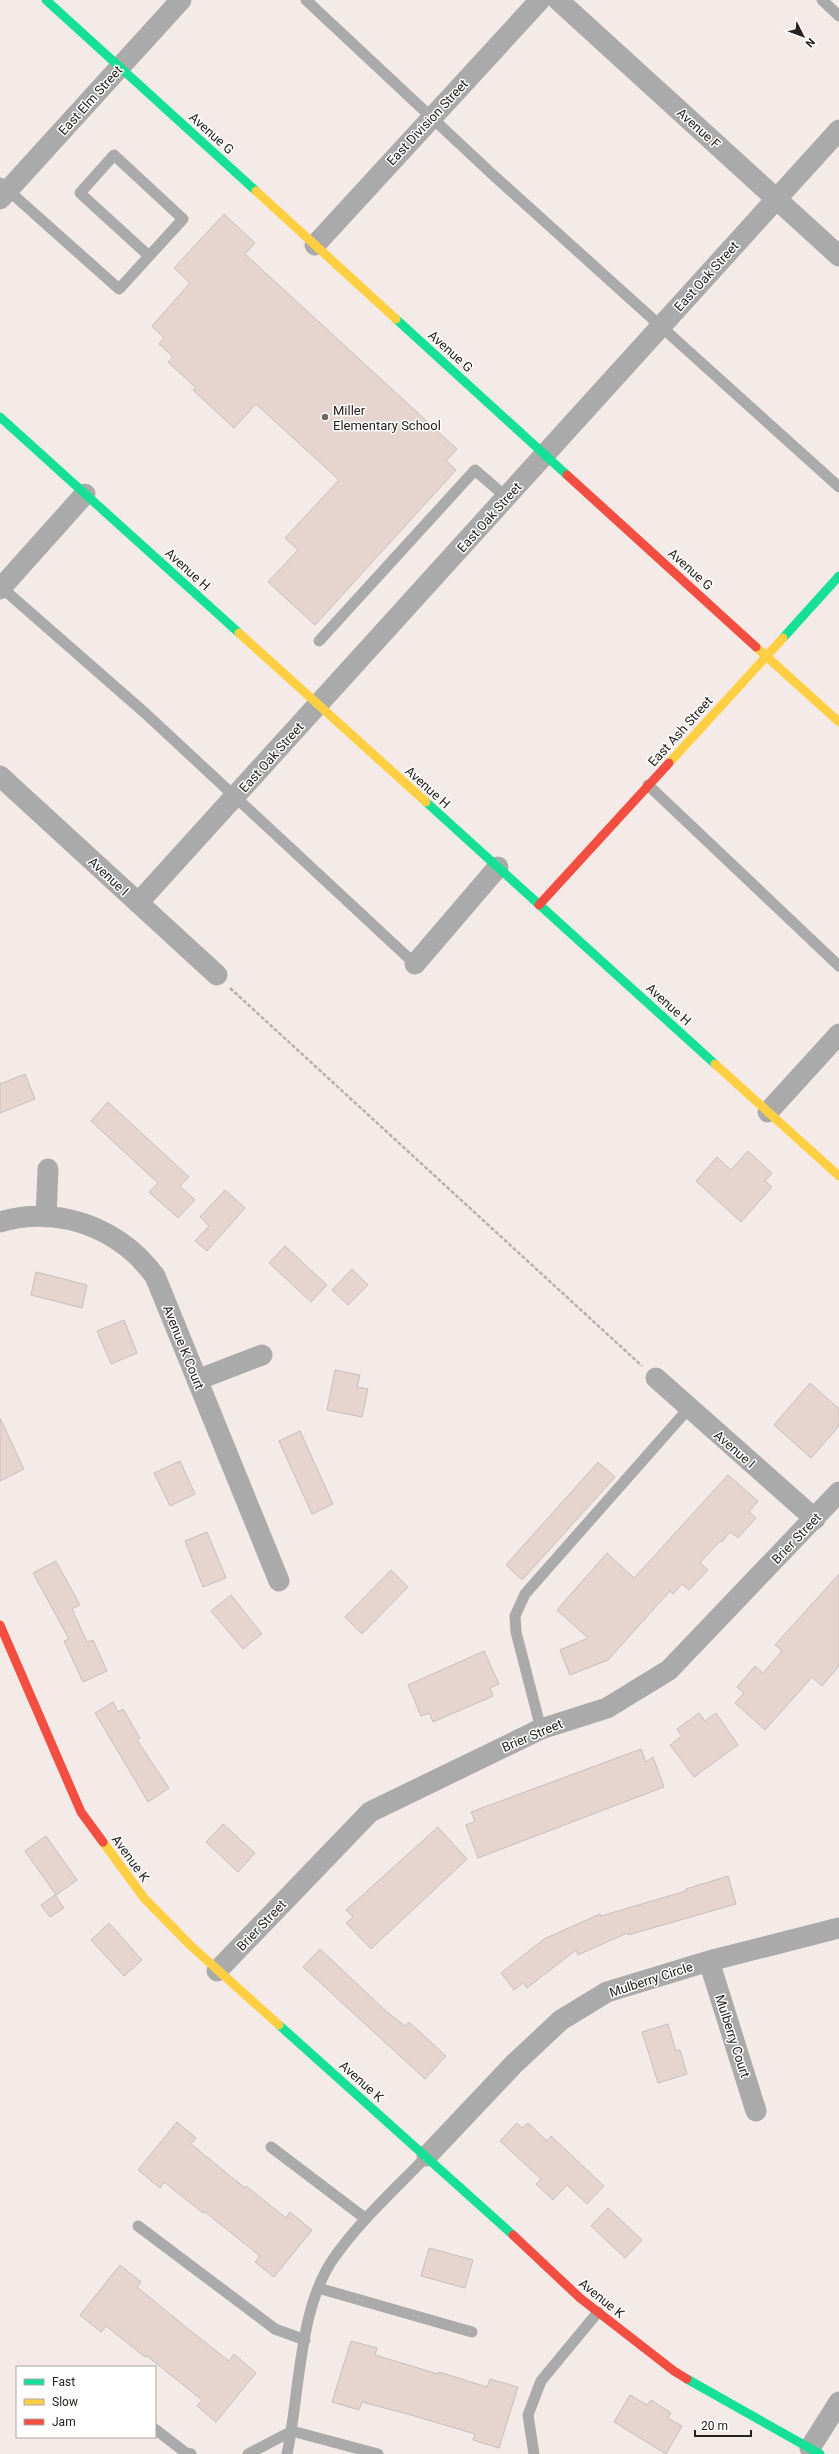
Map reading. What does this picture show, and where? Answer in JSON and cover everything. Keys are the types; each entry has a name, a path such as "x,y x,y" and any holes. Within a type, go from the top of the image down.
{"street":[{"name":"Avenue G","path":"46,0 839,722"},
{"name":"East Elm Street","path":"3,191 181,0"},
{"name":"East Division Street","path":"315,245 540,0"},
{"name":"Avenue F","path":"558,0 839,256"},
{"name":"East Oak Street","path":"138,903 839,130"},
{"name":"Avenue H","path":"0,417 839,1176"},
{"path":"1,588 85,494"},
{"name":"East Ash Street","path":"540,904 839,576"},
{"name":"Avenue I","path":"0,776 217,975"},
{"path":"415,964 498,867"},
{"path":"768,1112 839,1034"},
{"path":"46,1217 48,1169"},
{"name":"Avenue K Court","path":"0,1222 20,1216 78,1220 103,1232 132,1251 155,1276 279,1581"},
{"path":"197,1380 262,1355"},
{"name":"Avenue I","path":"656,1378 815,1519"},
{"name":"Brier Street","path":"217,1971 370,1812 541,1729 607,1708 669,1670 815,1519 839,1492"},
{"name":"Avenue K","path":"0,1625 81,1812 144,1898 217,1971 427,2156 580,2298 674,2371 815,2451"},
{"name":"Mulberry Circle","path":"427,2156 514,2064 561,2020 607,1992 709,1960 839,1928"},
{"name":"Mulberry Court","path":"709,1960 756,2111"},
{"path":"815,2451 839,2402"}],"lane":[{"path":"306,0 432,118 839,487"},
{"path":"822,0 839,16"},
{"path":"3,191 119,289 183,219 114,155 80,193 149,256"},
{"path":"319,641 475,470 506,497"},
{"path":"1,588 236,795 415,964"},
{"path":"648,786 839,966"},
{"path":"541,1729 516,1632 516,1616 525,1594 689,1408"},
{"path":"272,2147 366,2220"},
{"path":"287,2454 292,2431 293,2406 305,2340 318,2288 335,2255 427,2156"},
{"path":"138,2226 274,2329 305,2340"},
{"path":"318,2288 472,2332"},
{"path":"534,2454 528,2414 541,2380 598,2312"},
{"path":"156,2430 186,2453 191,2454"},
{"path":"248,2454 292,2431 378,2454"}],"path":[{"path":"217,975 656,1378"}],"building":[{"name":"Miller Elementary School","path":"224,214 255,243 245,254 457,449 446,461 456,470 315,625 268,582 298,550 285,538 339,480 256,404 234,428 193,390 196,388 168,362 173,357 159,344 164,338 152,326 190,283 174,268"},
{"path":"25,1074 35,1099 0,1113 0,1084"},
{"path":"108,1102 189,1177 180,1186 195,1200 178,1218 149,1192 158,1183 91,1121"},
{"path":"748,1151 772,1173 765,1181 772,1187 741,1222 696,1181 717,1157 731,1170"},
{"path":"225,1190 245,1208 207,1251 195,1241 209,1226 200,1217"},
{"path":"285,1246 327,1285 311,1302 269,1263"},
{"path":"352,1269 368,1285 348,1305 332,1290"},
{"path":"36,1272 87,1285 82,1308 31,1295"},
{"path":"124,1320 137,1353 111,1364 97,1331"},
{"path":"335,1370 360,1375 357,1387 368,1389 362,1417 327,1410"},
{"path":"810,1383 839,1409 839,1426 811,1458 774,1425"},
{"path":"0,1418 24,1469 0,1481"},
{"path":"300,1431 333,1504 312,1514 279,1441"},
{"path":"180,1461 195,1494 170,1506 154,1473"},
{"path":"598,1462 615,1477 522,1580 506,1565"},
{"path":"728,1475 758,1501 749,1512 756,1518 738,1538 730,1532 722,1542 720,1541 700,1563 708,1570 689,1590 682,1584 673,1594 670,1591 608,1660 570,1675 560,1650 588,1638 557,1610 607,1553 634,1578"},
{"path":"207,1532 226,1578 203,1587 185,1541"},
{"path":"56,1561 80,1605 72,1609 87,1642 93,1640 107,1671 83,1682 64,1641 69,1639 33,1573"},
{"path":"391,1570 408,1587 362,1634 345,1617"},
{"path":"839,1574 839,1666 822,1686 812,1677 765,1730 735,1703 744,1693 737,1687 755,1666 763,1673 782,1651 775,1645"},
{"path":"231,1595 262,1634 243,1649 211,1611"},
{"path":"484,1651 499,1684 490,1688 493,1696 433,1722 429,1713 421,1716 408,1685"},
{"path":"113,1702 118,1712 123,1709 140,1738 137,1740 169,1788 148,1802 95,1713"},
{"path":"699,1713 705,1721 716,1713 738,1745 694,1777 670,1745 682,1736 677,1729"},
{"path":"641,1749 646,1762 653,1757 664,1787 478,1858 466,1825 475,1821 471,1812"},
{"path":"223,1824 255,1853 238,1872 206,1842"},
{"path":"438,1827 467,1859 371,1949 346,1923 353,1917 346,1910"},
{"path":"46,1836 77,1880 56,1895 25,1851"},
{"path":"728,1876 736,1904 628,1935 627,1933 578,1955 576,1950 527,1988 523,1983 514,1990 501,1973 544,1939 600,1914 601,1916 686,1891 686,1889"},
{"path":"55,1895 64,1908 50,1917 41,1905"},
{"path":"109,1923 142,1960 124,1976 91,1940"},
{"path":"320,1949 387,2012 405,2026 409,2022 446,2056 425,2079 303,1967"},
{"path":"668,2024 676,2051 680,2050 687,2074 658,2083 642,2032"},
{"path":"177,2122 196,2138 191,2144 245,2188 246,2186 286,2218 290,2212 312,2230 274,2277 255,2262 260,2256 205,2212 203,2213 164,2182 160,2188 138,2170"},
{"path":"517,2123 522,2128 528,2123 547,2141 551,2136 604,2186 587,2204 567,2185 553,2200 536,2184 541,2179 500,2141"},
{"path":"608,2208 642,2240 625,2258 591,2226"},
{"path":"429,2248 473,2260 465,2288 421,2276"},
{"path":"120,2265 141,2282 137,2287 187,2328 229,2361 234,2354 256,2373 216,2422 197,2406 202,2400 147,2356 145,2357 106,2326 101,2332 80,2315"},
{"path":"351,2341 377,2348 375,2355 438,2374 439,2372 487,2387 490,2379 518,2387 499,2448 473,2440 475,2434 411,2415 362,2402 359,2410 332,2402"},
{"path":"630,2395 647,2405 651,2400 671,2413 668,2418 682,2426 666,2454 614,2422"}],"traffic: fast":[{"path":"46,0 256,191"},
{"path":"396,319 567,475"},
{"path":"0,417 239,633"},
{"path":"783,638 839,576"},
{"path":"426,802 715,1064"},
{"path":"279,2025 513,2235"},
{"path":"687,2379 820,2454"}],"traffic: slow":[{"path":"256,191 396,319"},
{"path":"239,633 426,802"},
{"path":"669,763 783,638"},
{"path":"756,647 839,722"},
{"path":"715,1064 839,1176"},
{"path":"103,1842 144,1898 190,1945 279,2025"}],"traffic: jam":[{"path":"567,475 756,647"},
{"path":"539,905 669,763"},
{"path":"0,1625 81,1812 103,1842"},
{"path":"513,2235 580,2298 674,2371 687,2379"}],"place":[{"name":"Miller Elementary School","path":"325,417"}]}
